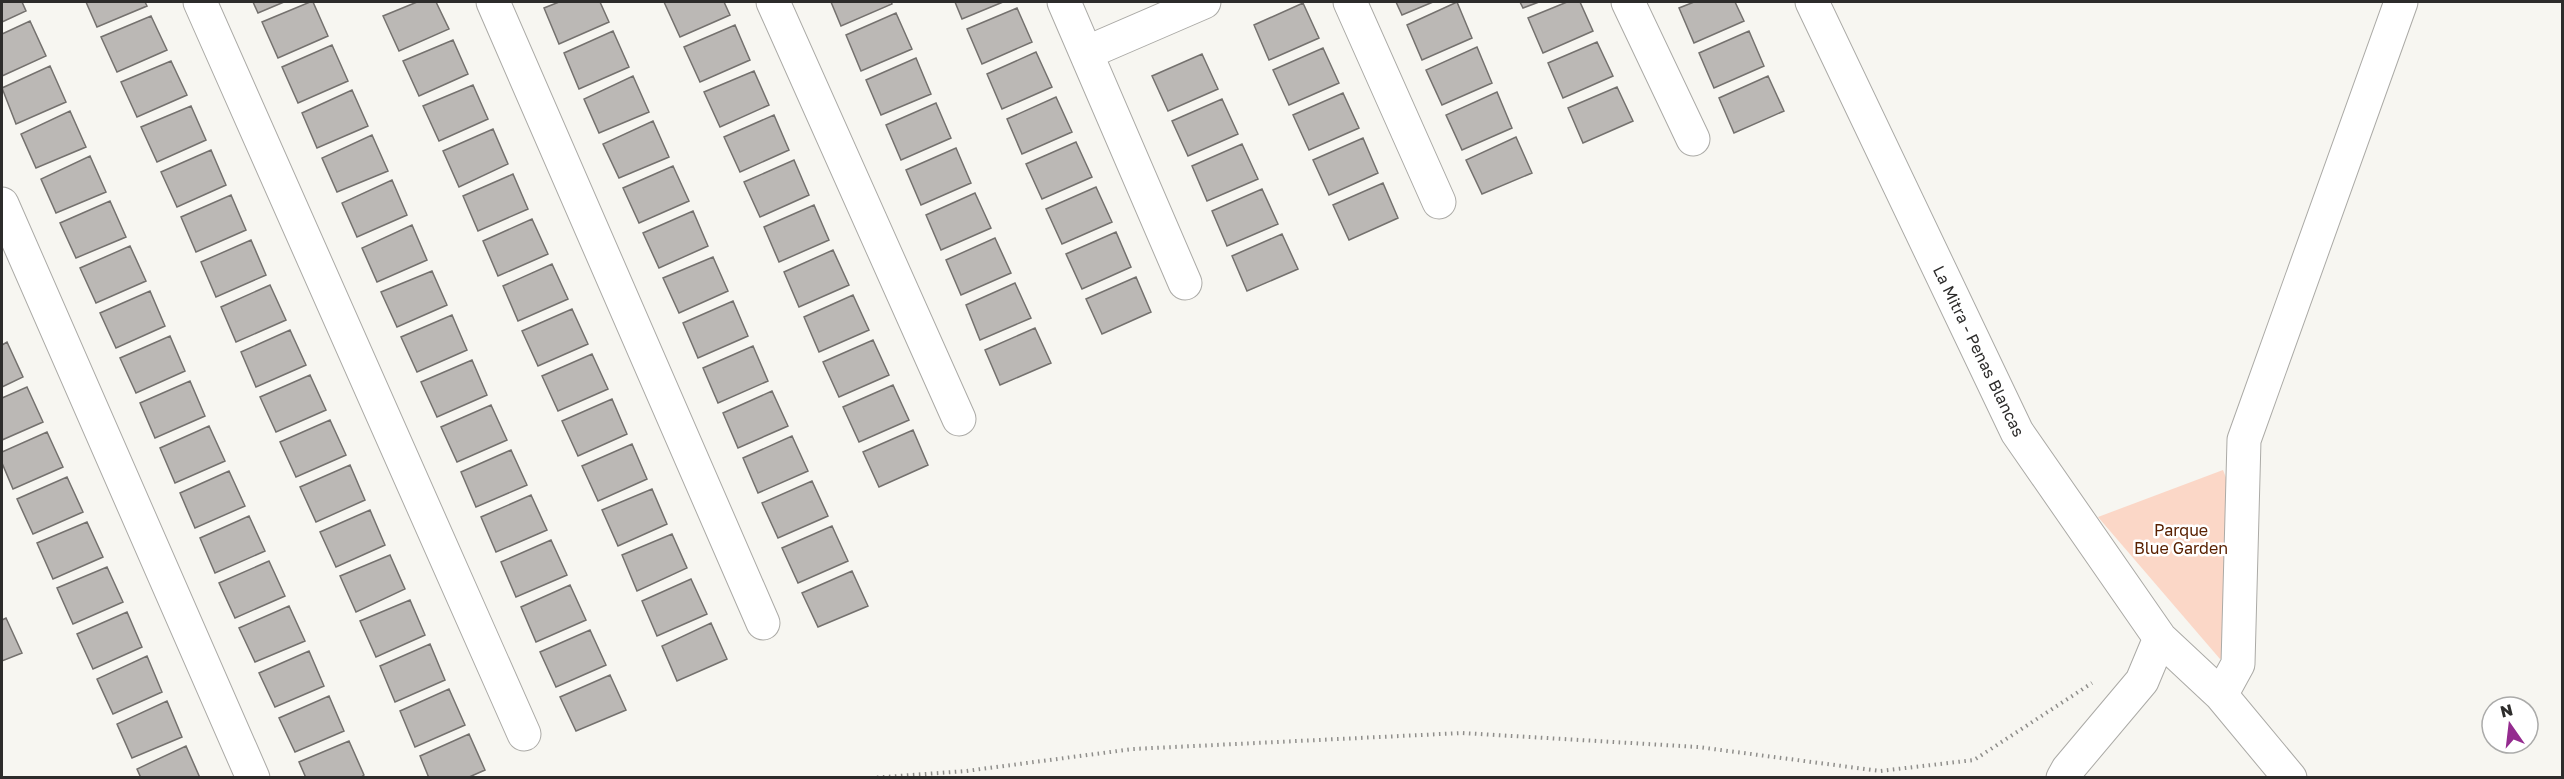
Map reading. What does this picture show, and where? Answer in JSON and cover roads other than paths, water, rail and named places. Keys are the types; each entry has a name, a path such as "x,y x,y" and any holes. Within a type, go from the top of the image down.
{"street":[{"path":"200,2 524,734"},
{"path":"493,2 763,623"},
{"path":"773,2 959,419"},
{"path":"1064,2 1185,283"},
{"path":"1086,53 1204,2"},
{"path":"1350,2 1439,202"},
{"path":"1628,2 1693,139"},
{"name":"La Mitra - Penas Blancas","path":"1812,2 2017,432 2160,638 2221,695 2290,777"},
{"path":"2221,695 2238,664 2244,440 2401,2"},
{"path":"2,204 253,777"},
{"path":"2063,777 2142,681 2160,638"}],"park label":[{"name":"Parque Blue Garden","path":"2181,539"}]}
